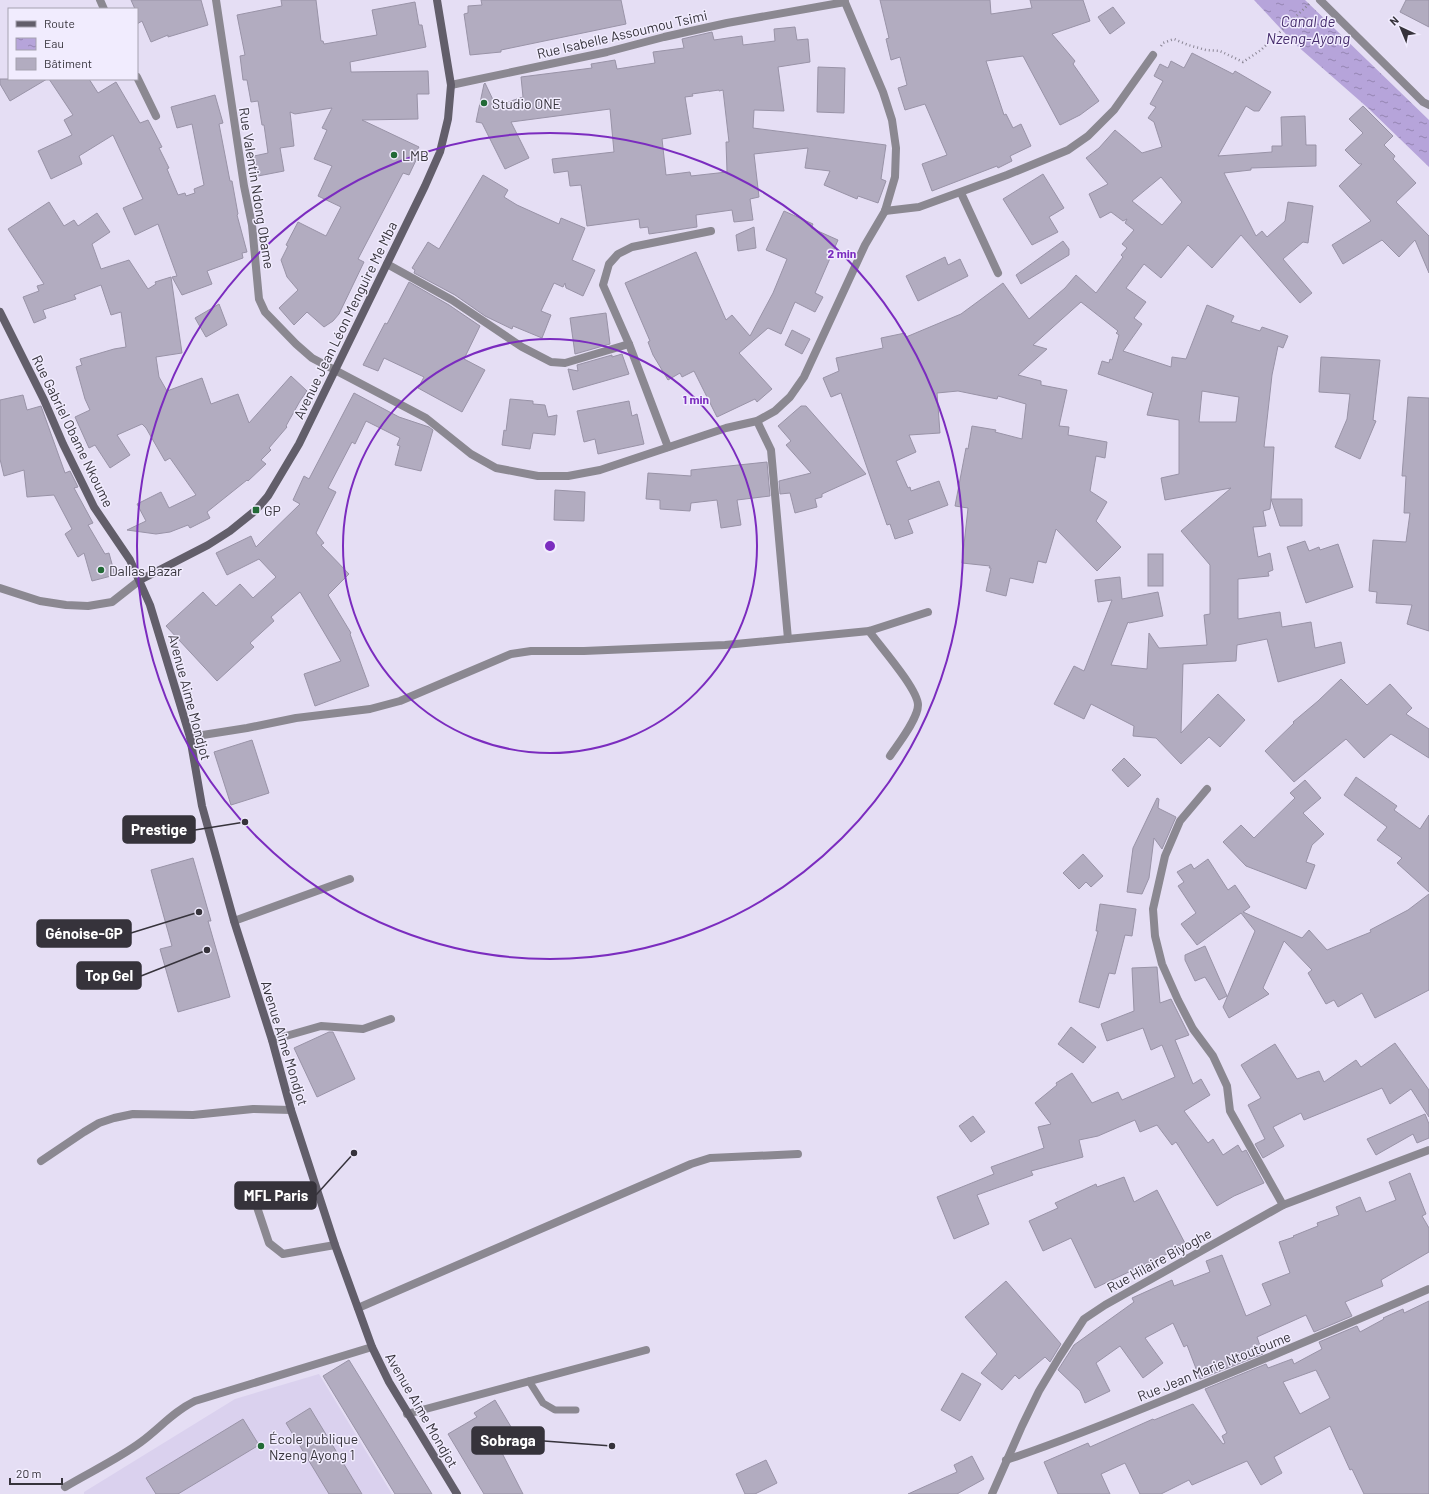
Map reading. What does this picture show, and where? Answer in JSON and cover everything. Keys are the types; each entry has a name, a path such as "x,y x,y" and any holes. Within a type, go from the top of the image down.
{"main road":[{"name":"Avenue Jean Léon Menguire Me Mba","path":"140,580 208,545 244,521 268,496 279,480 299,444 426,186 440,152 448,119 452,85 437,0"},
{"name":"Rue Gabriel Obame Nkoume","path":"0,312 44,400 63,444 94,507 130,560 140,580"},
{"name":"Avenue Aime Mondjot","path":"140,580 158,630 190,737 202,806 234,921 272,1040 291,1110 334,1246 372,1347 389,1382 456,1494"}],"street":[{"name":"Rue Valentin Ndong Obame","path":"216,0 244,186 252,225 259,299 265,312 312,358 426,418 471,454 496,468 538,476 568,476 600,470 726,428 757,421 775,411 790,397 804,376 865,245 885,211 895,177 896,148 892,120 883,92 845,1"},
{"path":"1320,0 1423,102 1429,106"},
{"name":"Rue Isabelle Assoumou Tsimi","path":"452,85 606,52 727,22 845,1"},
{"path":"885,211 919,207 961,193 1049,159 1073,146 1088,136 1114,110 1153,55"},
{"path":"138,79 156,116"},
{"path":"961,193 998,272"},
{"path":"668,447 629,344 602,285 609,264 618,254 632,247 711,231"},
{"path":"387,264 452,300 522,347 552,362 565,363 629,344"},
{"path":"757,421 771,450 788,639"},
{"path":"0,588 40,601 66,605 88,606 112,602 140,580"},
{"path":"190,737 296,718 370,709 400,701 511,654 531,651 584,651 725,645 869,631 928,612"},
{"path":"869,631 914,691 918,705 912,724 890,756"},
{"path":"1206,789 1180,821 1165,856 1153,909 1155,936 1162,964 1178,1000 1193,1029 1213,1056 1227,1086 1230,1111 1283,1205"},
{"path":"234,921 350,879"},
{"path":"272,1040 321,1026 362,1030 391,1019"},
{"path":"41,1161 99,1123 133,1114 193,1115 253,1109 291,1110"},
{"name":"Rue Hilaire Biyoghe","path":"992,1494 1006,1460 1039,1391 1084,1319 1105,1305 1283,1205 1429,1150"},
{"path":"358,1308 691,1164 710,1158 798,1154"},
{"path":"254,1198 269,1243 283,1254 334,1246"},
{"name":"Rue Jean Marie Ntoutoume","path":"1006,1460 1050,1445 1153,1404 1313,1339 1429,1289"},
{"path":"65,1487 141,1442 183,1407 195,1401 372,1347"},
{"path":"407,1414 646,1350"}],"lane":[{"path":"529,1381 543,1403 555,1410 576,1410"}],"path":[{"path":"1153,55 1164,43 1174,39 1206,50 1220,51 1243,62 1261,50 1281,33 1311,2"}],"shaded area":[{"name":"École publique Nzeng Ayong 1","path":"319,1374 392,1494 84,1494 84,1492 235,1399"}],"water":[{"name":"Canal de Nzeng-Ayong","path":"1254,0 1305,0 1429,120 1429,167 1368,108 1295,44"}],"building":[{"path":"131,0 201,0 208,25 168,37 168,35 151,42 142,21 138,23 138,8 135,8"},
{"path":"281,0 316,0 321,41 323,41 324,44 377,35 372,10 415,2 419,25 422,25 426,47 350,62 351,72 428,71 429,94 417,94 418,119 362,120 419,147 416,152 419,154 409,175 403,173 358,259 364,262 339,314 333,321 324,327 307,312 294,325 279,308 298,290 287,277 281,260 288,246 286,245 298,222 326,236 341,207 318,196 332,166 314,159 327,130 322,128 332,108 295,114 290,112 294,146 280,148 284,171 258,176 254,156 268,153 264,125 262,125 258,101 251,102 247,80 243,80 240,56 245,55 237,15 282,6"},
{"path":"481,0 621,0 626,24 501,50 501,52 470,55 464,14 468,13 468,6 482,5"},
{"path":"880,0 990,0 991,14 1032,8 1030,0 1083,0 1090,21 1052,34 1075,61 1073,64 1099,101 1080,115 1060,125 1023,56 986,61 1004,115 1006,114 1013,128 1021,124 1031,146 1010,156 1012,161 998,168 997,166 932,191 922,164 947,155 925,104 905,110 898,88 907,85 900,57 891,60 886,39 889,38"},
{"path":"1406,0 1429,0 1429,27 1400,12"},
{"path":"1113,7 1125,23 1110,34 1098,17"},
{"path":"795,27 797,40 808,39 810,62 778,67 784,111 754,110 753,128 886,145 881,179 886,181 878,203 858,196 857,199 824,185 830,171 805,168 808,148 754,154 759,197 750,199 753,220 734,222 732,210 696,215 697,227 649,234 648,227 640,228 639,219 587,226 581,185 570,186 568,171 554,173 552,159 614,152 610,109 511,122 529,158 505,169 482,123 476,122 485,83 496,106 523,97 521,77 592,68 591,64 615,60 617,69 655,63 653,52 684,48 682,39 712,32 714,40 742,36 743,45 775,41 774,29","holes":["723,90 729,142 726,142 727,172 691,176 690,172 666,175 662,139 691,134 685,97 693,96 692,94"]},
{"path":"1192,53 1233,74 1235,71 1271,92 1259,111 1254,111 1246,106 1218,156 1272,152 1272,146 1282,146 1281,117 1305,116 1306,145 1316,145 1316,166 1251,168 1251,170 1224,173 1256,236 1262,231 1267,237 1285,221 1288,202 1313,206 1308,243 1303,242 1283,259 1312,293 1300,303 1241,235 1212,268 1188,245 1161,278 1144,264 1126,288 1146,302 1134,318 1142,324 1123,351 1171,367 1172,357 1186,359 1207,305 1234,316 1231,322 1260,331 1262,327 1288,336 1283,348 1278,346 1272,375 1264,447 1274,447 1270,509 1263,511 1266,526 1253,527 1258,557 1270,553 1273,570 1268,572 1269,576 1238,579 1238,619 1280,612 1282,627 1311,622 1315,648 1341,642 1345,663 1278,682 1267,639 1237,645 1236,661 1183,664 1181,733 1218,694 1245,720 1220,747 1209,737 1181,764 1156,738 1133,736 1134,726 1091,704 1084,719 1054,704 1074,666 1084,671 1112,600 1098,602 1095,580 1120,577 1122,599 1158,592 1163,616 1128,622 1111,665 1147,669 1149,633 1159,648 1207,645 1204,615 1210,614 1210,565 1181,531 1231,488 1165,500 1161,478 1179,474 1179,420 1147,415 1153,393 1098,374 1102,361 1109,363 1110,359 1112,360 1119,335 1116,333 1118,331 1081,302 1033,345 1047,349 1018,375 1041,381 1041,385 1067,390 1059,426 1069,427 1068,435 1107,442 1105,458 1096,456 1090,491 1107,502 1096,521 1121,547 1097,571 1056,529 1046,563 1038,561 1033,583 1010,578 1006,596 986,591 991,568 989,568 990,566 962,563 968,508 955,506 966,448 968,449 972,426 996,430 995,432 1022,439 1026,404 998,396 997,399 958,391 937,393 940,433 909,435 916,452 896,461 908,488 910,487 911,491 939,481 948,505 908,520 913,533 895,539 890,524 887,525 841,393 831,397 823,378 839,371 836,358 883,348 881,338 905,333 906,337 961,314 1003,283 1029,319 1065,288 1076,275 1096,293 1123,257 1121,255 1127,248 1122,244 1134,230 1125,223 1127,219 1123,221 1111,212 1100,218 1089,194 1108,184 1086,158 1099,148 1115,130 1142,153 1162,147 1154,122 1148,118 1156,107 1150,104 1163,81 1154,76 1160,64 1168,68 1171,61 1184,68","holes":["1161,177 1182,202 1162,225 1132,201","1202,391 1239,397 1236,422 1199,422"]},
{"path":"818,67 845,68 844,113 817,112"},
{"path":"0,79 45,80 10,101 0,84"},
{"path":"50,80 90,80 98,93 116,82 140,123 148,120 162,147 159,148 169,168 167,169 178,195 185,193 186,196 195,193 194,189 204,185 192,124 177,128 171,107 215,95 223,123 219,124 230,181 232,181 237,215 247,252 242,253 243,258 207,271 212,284 182,295 172,277 177,276 158,224 135,235 123,208 143,199 113,135 79,156 82,164 51,179 38,151 72,135 64,120 73,115"},
{"path":"1363,106 1393,136 1384,145 1395,156 1393,159 1416,183 1396,202 1429,236 1429,273 1415,240 1399,257 1382,240 1343,264 1332,245 1371,221 1339,186 1362,164 1359,164 1345,150 1363,133 1349,119"},
{"path":"1043,174 1064,208 1049,217 1058,232 1032,245 1003,199"},
{"path":"483,175 508,190 504,197 517,205 559,224 561,218 585,228 572,260 595,270 583,296 566,288 565,283 563,287 554,283 541,311 551,315 542,338 513,326 512,329 485,316 455,295 414,273 415,270 412,268 428,242 439,249"},
{"path":"49,202 64,226 74,220 78,226 97,213 110,232 92,244 101,269 129,260 148,289 156,284 155,282 171,277 182,353 156,357 159,377 167,391 202,378 211,404 238,394 249,423 291,376 307,391 286,426 287,427 269,448 271,450 261,460 266,464 248,481 247,480 207,512 210,518 190,528 188,525 170,532 156,534 127,530 146,521 137,504 161,492 169,508 196,495 170,458 165,461 146,428 142,424 117,435 130,455 110,468 95,445 89,448 75,417 90,410 85,399 76,367 82,365 80,359 126,347 121,312 111,315 101,285 74,295 76,299 43,310 46,318 34,323 23,297 39,291 37,286 44,284 8,229"},
{"path":"784,211 813,224 811,228 838,240 815,293 823,297 815,312 795,302 781,334 768,328 739,353 772,389 757,402 755,399 717,417 694,371 682,377 680,373 668,380 653,355 648,342 650,341 625,283 696,252 726,320 732,315 750,336 773,293 787,259 766,250"},
{"path":"754,227 756,248 738,251 736,235"},
{"path":"1063,241 1069,249 1069,255 1021,284 1016,275"},
{"path":"945,257 948,265 960,259 968,276 918,301 906,276"},
{"path":"409,282 449,305 480,326 464,359 485,370 462,412 418,388 424,377 384,358 378,371 363,365"},
{"path":"219,304 227,325 206,337 195,318"},
{"path":"606,313 610,344 575,354 570,318"},
{"path":"792,330 810,339 802,354 785,345"},
{"path":"622,354 629,374 573,390 568,369 578,371 577,365 612,355 612,357"},
{"path":"1321,357 1380,360 1373,420 1376,421 1360,459 1335,447 1347,419 1350,394 1319,392"},
{"path":"354,393 399,417 429,427 433,430 421,471 395,465 400,446 397,445 400,438 366,421 355,444 352,442 328,488 336,492 316,533 324,543 321,545 349,574 328,595 351,633 350,634 369,686 315,706 304,674 341,661 300,592 271,617 274,621 250,643 254,647 217,681 166,626 203,592 216,606 240,584 253,598 276,577 259,559 227,575 216,553 251,536 256,547 300,504 293,500 304,476 309,479"},
{"path":"23,395 27,410 41,406 65,473 70,471 78,487 74,488 93,523 88,525 105,554 109,553 115,575 92,581 84,553 78,557 65,534 72,529 54,495 27,497 24,470 4,476 0,459 0,400"},
{"path":"1408,397 1429,398 1429,631 1407,624 1412,605 1376,603 1377,592 1369,591 1373,540 1406,542 1410,513 1404,513 1406,476 1402,476"},
{"path":"510,399 533,401 533,404 545,405 548,417 557,415 555,435 533,433 530,449 502,445 504,430 506,431"},
{"path":"629,401 632,416 637,414 644,444 598,454 595,439 584,442 577,411"},
{"path":"801,406 806,406 866,474 822,494 822,497 815,499 817,507 795,513 790,493 780,494 779,481 811,473 786,445 791,441 778,426"},
{"path":"767,462 770,496 737,500 741,525 721,528 717,500 691,503 690,511 660,509 660,500 646,499 648,473 691,476 691,470"},
{"path":"555,490 585,492 584,521 554,520"},
{"path":"1271,499 1302,499 1302,526 1280,526"},
{"path":"1305,541 1309,551 1319,547 1320,550 1338,544 1353,587 1306,603 1287,547"},
{"path":"1148,554 1163,554 1163,586 1148,586"},
{"path":"1341,679 1367,705 1390,684 1412,708 1406,714 1429,729 1429,758 1391,734 1364,758 1346,739 1294,782 1265,751 1294,723 1293,722"},
{"path":"252,740 269,793 231,805 214,752"},
{"path":"1124,758 1141,775 1128,787 1112,770"},
{"path":"1356,777 1397,806 1394,810 1420,829 1429,815 1429,892 1397,863 1402,858 1377,840 1387,827 1344,795"},
{"path":"1305,780 1321,798 1303,813 1324,834 1312,845 1306,862 1315,865 1306,889 1246,866 1223,842 1241,825 1254,838 1295,798 1290,793"},
{"path":"1157,798 1159,799 1158,808 1176,817 1162,849 1154,838 1149,878 1142,894 1127,892 1133,848"},
{"path":"1083,854 1103,876 1091,887 1086,882 1079,889 1063,873"},
{"path":"193,858 211,921 208,921 230,997 178,1012 160,949 172,946 151,870"},
{"path":"1208,859 1228,890 1235,885 1250,907 1243,912 1302,938 1309,930 1327,950 1371,932 1370,930 1408,910 1429,894 1429,990 1375,1018 1362,993 1338,1007 1334,1000 1326,1004 1308,973 1312,970 1284,941 1263,988 1269,994 1229,1018 1223,1007 1255,931 1241,913 1197,945 1181,924 1196,913 1178,886 1184,882 1177,872 1191,864 1194,869"},
{"path":"1100,904 1136,909 1132,936 1125,935 1115,974 1109,973 1099,1008 1079,1002 1098,931 1096,931"},
{"path":"1205,946 1227,996 1219,1000 1205,977 1195,981 1185,960 1185,955"},
{"path":"1157,967 1160,1003 1171,999 1189,1035 1175,1040 1193,1084 1201,1079 1210,1095 1184,1111 1208,1143 1213,1139 1223,1155 1238,1145 1242,1152 1246,1150 1264,1183 1234,1196 1217,1206 1176,1142 1172,1145 1157,1125 1140,1132 1135,1120 1098,1136 1079,1140 1083,1157 1031,1171 1033,1175 977,1195 989,1224 954,1239 937,1197 994,1174 991,1167 1044,1148 1038,1127 1051,1124 1035,1103 1057,1085 1056,1083 1072,1073 1092,1103 1118,1092 1122,1100 1175,1077 1162,1045 1151,1050 1143,1028 1107,1041 1101,1024 1134,1011 1132,968"},
{"path":"1071,1027 1096,1047 1083,1063 1058,1044"},
{"path":"329,1032 333,1032 355,1079 317,1097 294,1048"},
{"path":"1395,1043 1429,1090 1429,1117 1411,1089 1390,1104 1382,1088 1304,1120 1301,1113 1273,1127 1284,1146 1263,1158 1255,1144 1265,1139 1248,1105 1261,1098 1241,1065 1275,1044 1297,1079 1319,1071 1324,1082 1356,1060 1361,1067"},
{"path":"1425,1114 1429,1124 1429,1138 1417,1143 1413,1134 1376,1155 1367,1139"},
{"path":"973,1116 985,1132 971,1142 959,1126"},
{"path":"1410,1173 1426,1214 1422,1216 1429,1228 1429,1252 1381,1280 1383,1286 1345,1302 1352,1316 1314,1332 1306,1315 1257,1337 1263,1354 1200,1379 1187,1345 1184,1347 1173,1323 1145,1338 1163,1363 1143,1378 1120,1346 1096,1363 1110,1391 1085,1403 1080,1391 1058,1370 1074,1345 1134,1302 1132,1298 1172,1280 1174,1286 1210,1272 1206,1261 1222,1255 1246,1316 1271,1305 1262,1284 1290,1273 1279,1242 1318,1226 1317,1223 1339,1215 1336,1207 1360,1197 1366,1212 1396,1200 1389,1182"},
{"path":"1124,1177 1134,1202 1157,1190 1187,1247 1171,1255 1169,1253 1095,1288 1071,1238 1043,1251 1029,1221 1058,1208 1055,1203 1096,1184 1097,1187"},
{"path":"1006,1281 1061,1344 1050,1362 1045,1357 1019,1379 1015,1375 1002,1390 981,1373 997,1354 965,1317"},
{"path":"1429,1301 1429,1494 1364,1494 1352,1469 1350,1470 1330,1426 1274,1457 1282,1473 1261,1485 1247,1461 1192,1485 1189,1480 1161,1494 1140,1494 1125,1463 1101,1474 1110,1494 1058,1494 1044,1462 1088,1443 1090,1447 1153,1419 1154,1420 1193,1404 1223,1444 1225,1443 1222,1436 1227,1433 1205,1389 1266,1364 1268,1368 1292,1359 1294,1364 1322,1349 1319,1342 1357,1326 1360,1332 1384,1319 1383,1318 1403,1309 1404,1313","holes":["1316,1370 1330,1398 1300,1414 1283,1382"]},
{"path":"349,1360 432,1494 395,1494 323,1376"},
{"path":"962,1373 981,1384 960,1421 941,1410"},
{"path":"495,1400 520,1442 502,1453 523,1494 484,1494 448,1434 477,1417 474,1413"},
{"path":"310,1408 362,1494 329,1494 286,1423"},
{"path":"243,1419 259,1445 178,1494 156,1494 146,1478"},
{"path":"972,1456 984,1479 957,1494 908,1494 957,1472 954,1465"},
{"path":"766,1460 777,1483 755,1494 745,1494 736,1474"}],"place":[{"name":"Studio ONE","path":"484,103"},
{"name":"LMB","path":"394,155"},
{"name":"GP","path":"256,510"},
{"name":"Dallas Bazar","path":"101,570"},
{"name":"Prestige","path":"245,822"},
{"name":"Génoise-GP","path":"199,912"},
{"name":"Top Gel","path":"207,950"},
{"name":"MFL Paris","path":"354,1153"},
{"name":"École publique Nzeng Ayong 1","path":"261,1446"},
{"name":"Sobraga","path":"612,1446"}]}
